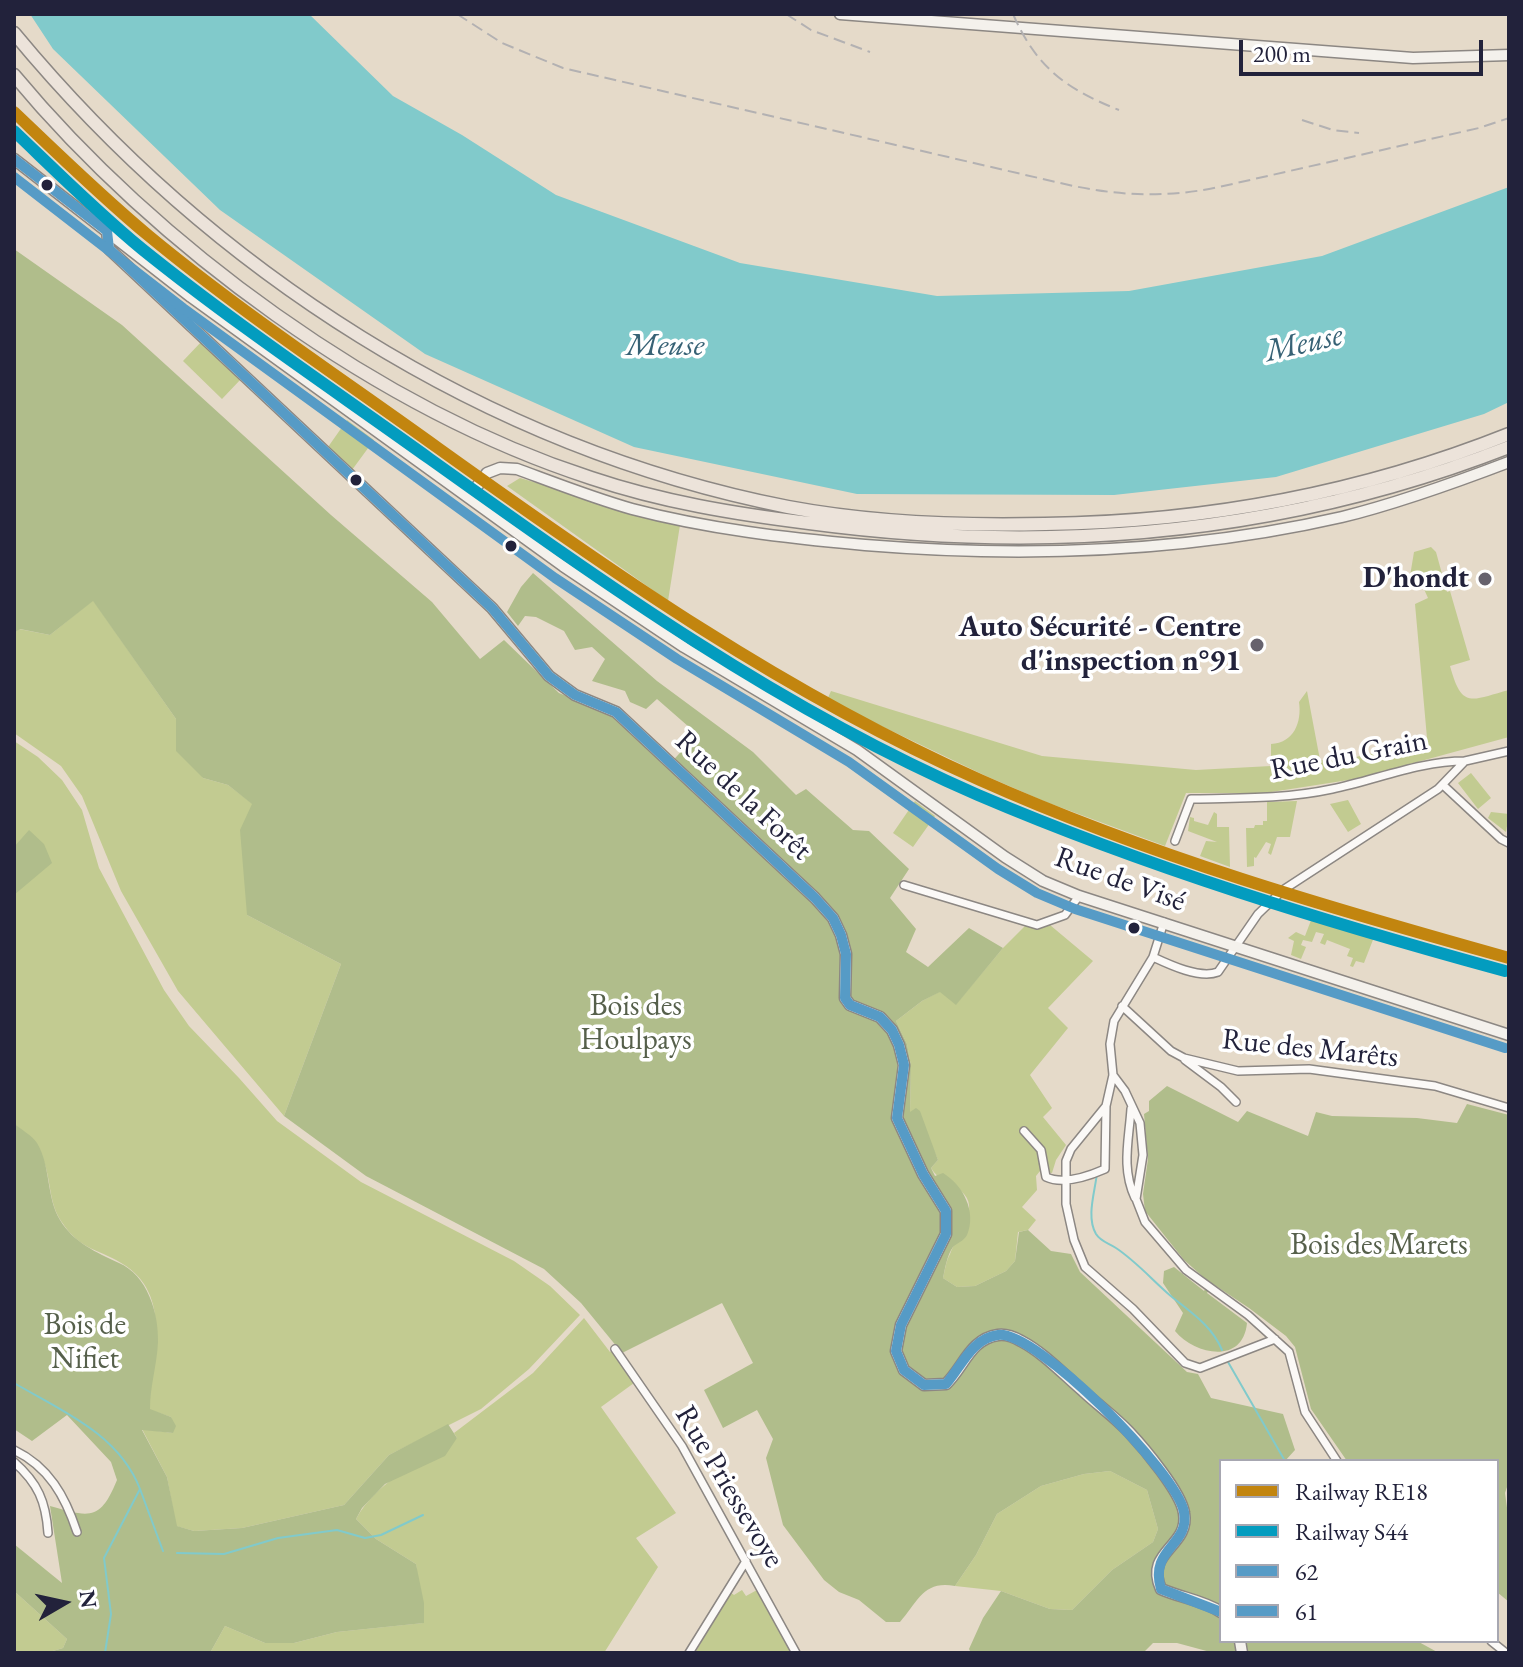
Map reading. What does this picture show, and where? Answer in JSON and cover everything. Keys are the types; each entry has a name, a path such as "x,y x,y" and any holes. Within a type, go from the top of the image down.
{"highway":[{"path":"14,33 81,111 159,187 212,232 319,310 379,350 454,391 600,454 682,481 789,507 843,515 950,524 1089,524 1202,514 1334,491 1410,470 1509,434"},
{"path":"14,75 92,161 182,243 305,334 364,372 442,415 515,449 591,479 676,501 731,512 895,533 1006,538 1088,536 1233,523 1337,503 1414,482 1509,447"}],"main road":[{"path":"840,14 1413,58 1509,55"},
{"name":"Rue de Visé","path":"14,159 191,297 541,551 684,647 857,750 1043,881 1079,896 1509,1035"},
{"name":"Rue de la Forêt","path":"107,231 109,249 492,608 549,676 575,695 616,712 794,877 833,918 846,954 845,998 850,1005 880,1017 892,1030 904,1065 897,1118 923,1174 946,1211 946,1234 901,1325 896,1351 904,1370 924,1385 946,1384 958,1373 968,1353 979,1342 993,1336 1018,1339 1037,1351 1129,1432 1184,1509 1183,1531 1155,1573 1161,1589 1187,1600 1205,1602 1219,1611"},
{"path":"469,497 487,473 506,468 632,509 728,529 838,543 1012,553 1146,547 1303,525 1426,493 1509,462"}],"street":[{"path":"1153,957 1213,975 1239,946 1258,914 1279,894 1443,785 1465,761 1509,751"},
{"name":"Rue du Grain","path":"1175,841 1191,799 1277,797 1328,790 1442,761 1465,761"},
{"path":"1443,785 1509,843"},
{"path":"904,885 1037,925 1065,915 1079,896"},
{"path":"1024,1131 1041,1150 1046,1177 1052,1180 1105,1169 1106,1106 1113,1075 1111,1030 1122,1006 1153,957 1164,922"},
{"name":"Rue des Marêts","path":"1122,1006 1171,1051 1184,1058 1238,1071 1309,1069 1435,1086 1509,1108"},
{"path":"1184,1058 1236,1102"},
{"path":"1113,1075 1140,1123 1143,1136 1136,1199"},
{"path":"1106,1106 1071,1149 1066,1161 1068,1216 1077,1254 1085,1267 1133,1309 1185,1363 1200,1368 1275,1339"},
{"path":"1131,1106 1126,1160 1129,1184 1145,1222 1186,1270 1289,1352 1305,1412 1336,1459"},
{"name":"Rue Priessevoye","path":"615,1349 682,1446 796,1653"},
{"path":"14,1450 27,1456 51,1478 68,1503 77,1532"},
{"path":"14,1462 41,1494 48,1533"},
{"path":"689,1653 746,1561"}],"green space":[{"name":"Bois des Houlpays","path":"14,249 122,325 331,515 432,602 480,659 504,640 559,693 615,716 668,766 697,734 657,699 646,709 630,702 625,691 592,681 605,659 592,647 575,650 564,631 536,617 525,616 518,626 507,612 533,573 657,681 753,752 796,795 806,789 853,830 869,831 909,869 890,898 916,929 906,952 928,967 969,928 1003,948 956,1005 940,992 896,1021 907,1044 911,1066 910,1112 916,1108 920,1111 938,1160 931,1168 935,1176 943,1173 957,1185 969,1208 967,1235 951,1250 943,1278 957,1287 975,1286 1006,1271 1015,1261 1019,1232 1028,1230 1051,1251 1071,1254 1080,1272 1187,1372 1198,1374 1211,1398 1283,1414 1295,1450 1287,1459 1219,1459 1219,1643 1421,1643 1439,1653 1214,1653 1177,1643 1153,1643 1143,1653 971,1653 969,1649 983,1618 1001,1591 1050,1609 1072,1610 1112,1570 1153,1542 1158,1529 1147,1490 1110,1471 1084,1474 1041,1486 997,1514 976,1555 955,1586 929,1589 900,1622 886,1622 859,1600 839,1592 824,1580 783,1525 766,1458 773,1439 757,1410 723,1428 704,1390 753,1363 722,1303 622,1353 581,1303 544,1269 366,1176 284,1116 341,964 247,915 240,830 252,804 228,785 203,778 176,751 176,719 93,601 50,635 20,629 14,633"},
{"path":"202,341 241,379 222,399 183,361"},
{"path":"347,420 374,440 352,470 328,447"},
{"path":"520,478 680,525 668,601 507,486"},
{"path":"1431,547 1436,552 1447,592 1450,591 1470,660 1450,666 1454,680 1464,696 1470,698 1509,690 1509,737 1355,779 1265,793 1186,793 1165,846 1046,802 827,700 831,691 1042,756 1196,770 1271,766 1271,744 1291,736 1298,724 1299,702 1307,691 1320,760 1343,759 1388,749 1427,738 1415,604 1428,598 1423,587 1418,589 1416,585 1408,588 1414,552"},
{"path":"93,600 176,719 203,778 228,785 253,804 247,915 341,964 284,1116 178,991 121,891 82,796 61,766 14,733 14,633 19,629 50,635"},
{"path":"14,741 38,757 62,780 82,810 99,868 164,990 189,1026 277,1121 361,1182 514,1261 550,1286 580,1315 529,1369 481,1409 389,1455 344,1505 242,1528 194,1531 176,1526 167,1477 142,1429 173,1433 171,1417 150,1410 156,1333 150,1296 141,1280 126,1266 84,1245 61,1221 54,1207 42,1157 14,1123"},
{"path":"1471,773 1491,798 1478,809 1458,783"},
{"path":"1348,800 1361,824 1348,832 1330,804"},
{"path":"915,801 935,816 913,847 893,833"},
{"path":"1297,801 1290,837 1277,837 1271,855 1268,853 1271,844 1266,842 1254,857 1254,866 1247,867 1246,828 1263,825 1263,821 1267,821 1267,802"},
{"path":"1214,812 1217,814 1217,827 1229,827 1230,867 1200,856 1206,841 1217,842 1188,831 1190,817 1208,825"},
{"path":"1491,812 1509,814 1506,832 1488,818"},
{"path":"29,830 44,844 52,863 14,895 14,847"},
{"path":"1313,915 1329,920 1331,915 1376,932 1364,963 1356,961 1353,967 1350,966 1353,958 1347,956 1350,949 1327,940 1325,945 1320,943 1324,934 1316,932 1312,942 1303,940 1301,945 1306,947 1301,959 1291,955 1294,941 1288,938 1296,932 1305,936"},
{"path":"1026,925 1037,928 1050,925 1093,961 1048,1008 1068,1028 1030,1075 1052,1108 1043,1117 1066,1145 1052,1173 1040,1171 1036,1176 1037,1190 1022,1207 1036,1220 1028,1230 1018,1232 1015,1261 1006,1271 975,1286 957,1287 943,1278 969,1214 969,1206 961,1191 931,1168 938,1160 928,1137 910,1112 911,1066 907,1044 896,1021 941,991 956,1004"},
{"name":"Bois des Marets","path":"1167,1086 1238,1122 1247,1111 1308,1136 1316,1112 1332,1116 1417,1118 1457,1123 1467,1104 1509,1115 1509,1481 1505,1493 1509,1522 1509,1602 1499,1594 1499,1459 1346,1459 1311,1409 1295,1347 1286,1336 1213,1284 1207,1293 1247,1323 1244,1336 1237,1345 1217,1352 1206,1350 1194,1346 1175,1331 1183,1313 1163,1283 1164,1271 1174,1267 1204,1291 1209,1282 1184,1260 1145,1211 1143,1194 1148,1159 1144,1114 1149,1111 1149,1101"},
{"name":"Bois de Nifiet","path":"14,1123 35,1140 41,1152 52,1202 66,1228 86,1246 129,1269 149,1296 158,1331 150,1409 171,1417 176,1426 173,1433 142,1430 167,1477 177,1526 194,1531 242,1528 344,1505 389,1455 448,1424 457,1438 445,1456 385,1484 356,1519 376,1539 416,1564 424,1603 424,1623 337,1632 294,1643 265,1643 225,1626 210,1653 46,1653 63,1648 67,1639 14,1591 14,1544 62,1583 50,1506 92,1513 105,1503 117,1480 111,1462 67,1415 32,1441 14,1429"},
{"path":"584,1318 610,1352 612,1350 634,1383 601,1407 676,1513 636,1538 658,1567 604,1653 210,1653 225,1626 265,1643 294,1643 337,1632 423,1623 416,1564 376,1539 356,1519 388,1483 457,1438 454,1433 533,1373"},
{"path":"1110,1471 1147,1490 1158,1529 1153,1542 1112,1570 1072,1610 1050,1609 1001,1591 955,1586 976,1555 997,1514 1041,1486 1084,1474"},
{"path":"742,1590 746,1596 757,1590 792,1653 695,1653 730,1592 734,1595"},
{"path":"14,1591 67,1639 63,1648 46,1653 14,1653"}],"water":[{"name":"Meuse","path":"30,14 309,14 393,96 462,135 556,195 740,263 937,296 1129,291 1322,256 1509,187 1509,402 1484,414 1276,477 1114,495 857,494 634,447 425,354 220,210 53,49"}],"waterway":[{"path":"1097,1173 1091,1212 1096,1234 1131,1259 1201,1320 1222,1350"},
{"path":"1228,1362 1284,1459"},
{"path":"14,1383 69,1414 104,1439 131,1470 140,1489 104,1558 111,1614 105,1653"},
{"path":"140,1489 163,1551"},
{"path":"177,1553 224,1554 278,1538 337,1530 365,1538 381,1535 423,1515"}],"railway":[{"path":"457,14 502,43 563,68 1107,192 1162,194 1219,187 1479,128 1509,118"},
{"path":"786,14 811,30 870,52"},
{"path":"1013,14 1032,48 1055,74 1083,94 1119,110"},
{"path":"1302,120 1333,130 1359,133"}],"rail line":[{"name":"RE18","path":"14,112 132,221 255,318 634,585 837,709 980,780 1109,833 1308,900 1509,958"},
{"name":"S44","path":"14,131 125,235 249,330 628,598 695,642 833,724 978,795 1107,846 1305,913 1505,971"}],"transit line":[{"name":"62","path":"14,159 107,231"},
{"name":"61","path":"14,177 183,308 555,578 677,659 849,762 998,869 1037,893 1075,909 1505,1048"},
{"name":"62","path":"107,231 109,249 492,608 549,676 575,695 616,712 833,918 846,954 845,998 850,1005 880,1017 892,1030 904,1065 897,1118 923,1174 946,1211 946,1234 901,1325 896,1351 904,1370 924,1385 946,1384 974,1347 998,1335 1017,1340 1042,1355 1103,1407 1176,1493 1184,1512 1184,1523 1181,1533 1160,1564 1161,1589 1219,1611"}],"place":[{"name":"D'hondt","path":"1485,579"},
{"name":"Auto Sécurité - Centre d'inspection n°91","path":"1257,645"}]}
